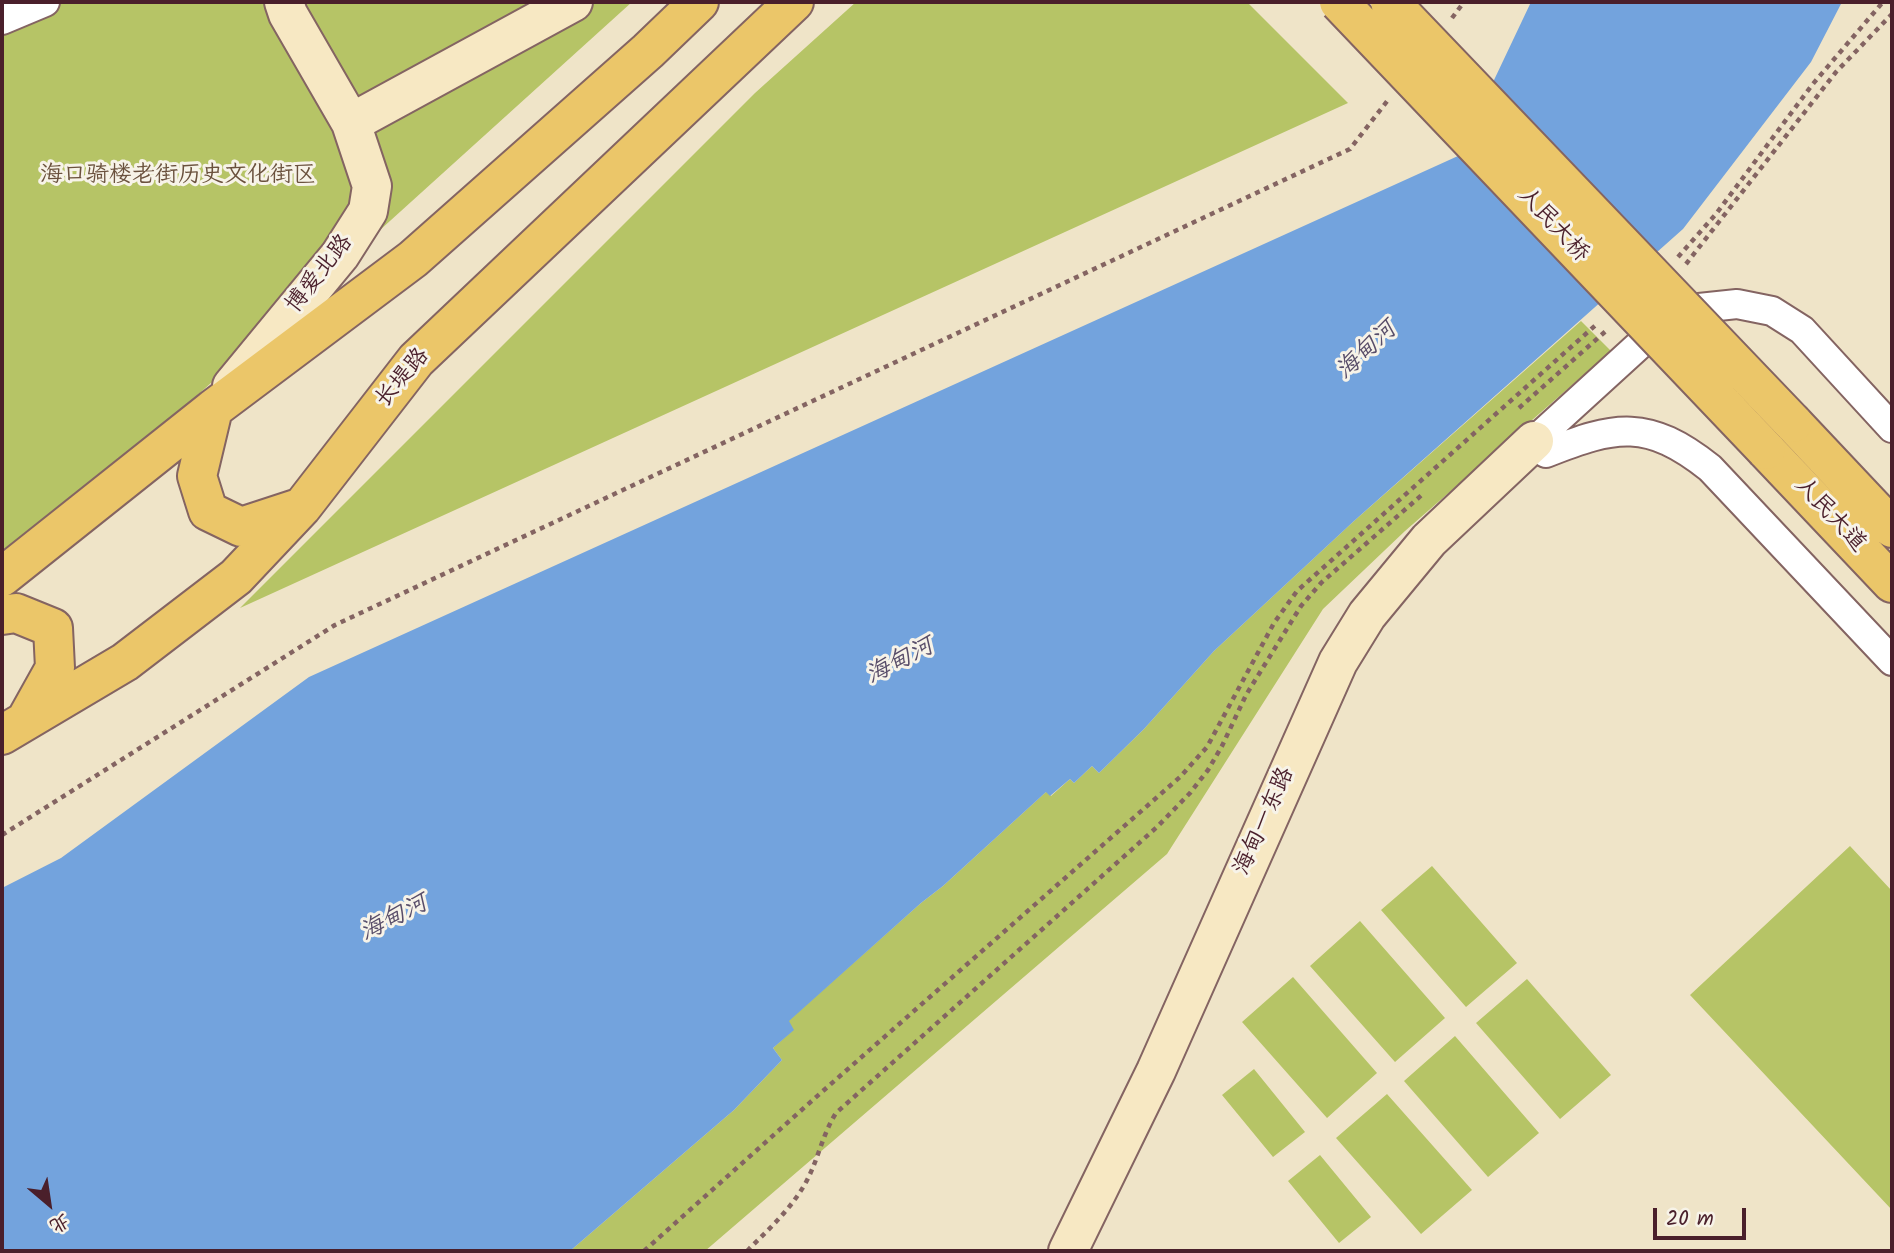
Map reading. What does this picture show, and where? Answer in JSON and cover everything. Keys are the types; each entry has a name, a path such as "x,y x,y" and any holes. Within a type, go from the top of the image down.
{"main road":[{"name":"博爱北路","path":"213,409 340,255 368,211 372,186 351,122 288,14 284,2"},
{"path":"351,122 573,2"},
{"path":"2,577 213,409 413,258 648,51 699,2"},
{"name":"长堤路","path":"13,728 125,662 236,578 302,507 416,360 794,2"},
{"name":"人民大桥","path":"1339,2 1766,450"},
{"name":"人民大桥","path":"1390,2 1793,423"},
{"path":"213,409 197,476 208,511 241,527 302,507"},
{"name":"人民大道","path":"1793,423 1892,528"},
{"name":"海甸一东路","path":"1068,1251 1156,1071 1338,662 1367,615 1406,565 1530,437"},
{"name":"海甸一东路","path":"1086,1251 1122,1183 1351,669 1388,612 1439,551 1474,517 1530,437"},
{"name":"人民大道","path":"1766,450 1892,583"},
{"path":"2,615 16,613 53,628 55,668 13,728"}],"street":[{"path":"2,20 45,2"},
{"path":"1530,437 1660,327 1699,308 1737,303 1772,311 1802,330 1892,428"},
{"path":"1530,437 1579,439 1619,430 1653,435 1685,449 1710,468 1892,661"}],"path":[{"path":"1448,23 1464,2"},
{"path":"1671,265 1695,240 1812,85 1884,2"},
{"path":"1677,273 1701,247 1836,72 1892,14"},
{"path":"2,835 335,625 1350,149 1391,97"},
{"path":"644,1251 1180,778 1207,747 1274,623 1297,591 1600,321"},
{"path":"1530,437 1550,381 1615,323"},
{"path":"1543,373 1550,381"},
{"path":"747,1251 790,1208 801,1191 826,1129 836,1113 1157,827 1190,793 1222,746 1246,695 1301,606 1321,583 1431,487"}],"green space":[{"name":"海口骑楼老街历史文化街区","path":"2,2 632,2 2,572"},
{"path":"856,2 1247,2 1348,103 240,608 755,93"},
{"path":"1581,321 1611,351 1405,531 1323,609 1167,854 705,1251 570,1251 734,1110 782,1060 773,1048 793,1030 788,1021 1047,791 1051,796 1070,779 1074,783 1092,766 1099,773 1144,729 1214,651 1354,521"},
{"path":"1850,846 1892,891 1892,1210 1690,995"},
{"path":"1432,866 1517,963 1466,1007 1381,910"},
{"path":"1360,921 1445,1018 1395,1062 1310,966"},
{"path":"1293,977 1377,1073 1327,1118 1242,1022"},
{"path":"1527,979 1611,1075 1560,1119 1476,1023"},
{"path":"1455,1036 1539,1133 1488,1177 1404,1081"},
{"path":"1254,1069 1305,1132 1273,1157 1222,1095"},
{"path":"1387,1094 1472,1190 1421,1234 1336,1138"},
{"path":"1320,1155 1371,1217 1339,1243 1288,1181"}],"water":[{"name":"海甸河","path":"1531,2 1842,2 1811,62 1683,229 1354,521 1214,651 1144,729 1099,773 1092,766 1074,783 1070,779 1050,796 1046,792 789,1021 794,1030 773,1048 782,1060 734,1110 570,1251 2,1251 2,888 61,858 309,677 1458,156"}]}
